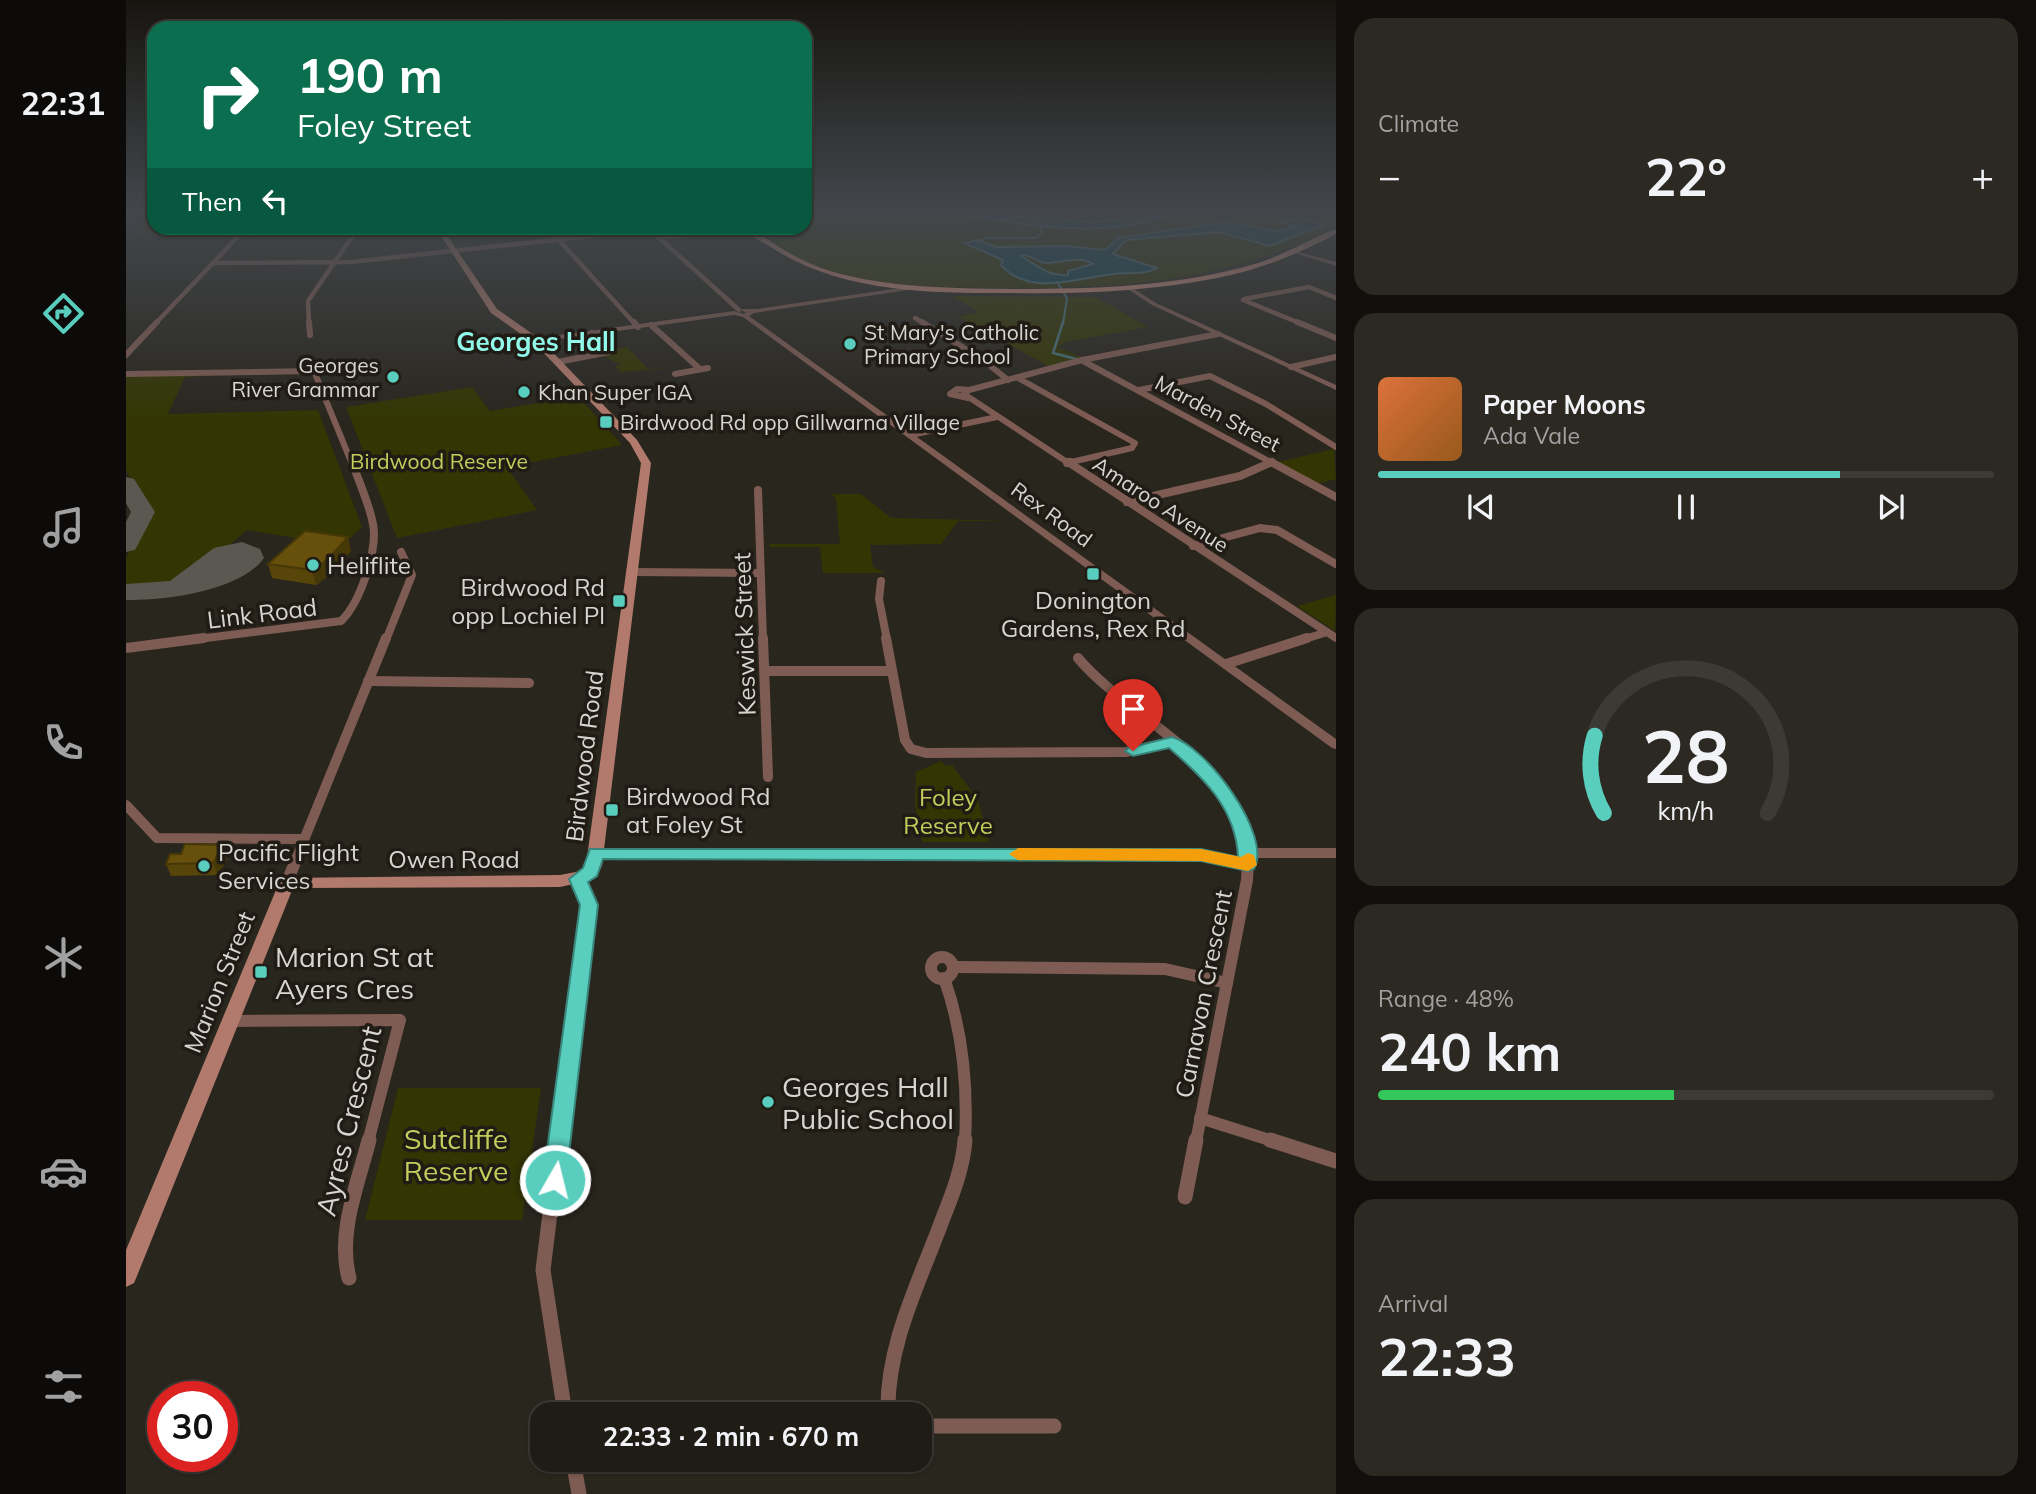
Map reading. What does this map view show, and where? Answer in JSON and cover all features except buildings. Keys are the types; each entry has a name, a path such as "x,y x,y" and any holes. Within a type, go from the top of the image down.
{"main road":[{"name":"Birdwood Road","path":"474,282 494,311 537,341 643,454 646,469 596,853 591,872 578,879"},
{"path":"865,282 913,288 1064,292 1126,289 1168,282"},
{"name":"Owen Road","path":"287,882 578,879"},
{"name":"Marion Street","path":"126,1276 287,882"}],"street":[{"path":"126,355 195,282"},
{"path":"310,335 308,300 321,282"},
{"path":"597,282 638,327"},
{"name":"Rex Road","path":"708,282 742,313 1336,745"},
{"path":"1336,298 1309,287 1243,300 1336,338"},
{"path":"482,347 913,288"},
{"path":"1126,289 1336,388"},
{"path":"915,318 983,360 1008,380"},
{"path":"651,325 704,369 675,374"},
{"path":"558,362 609,352 592,333"},
{"path":"968,398 950,394 957,388 969,390 1082,360 1219,334"},
{"path":"1291,366 1336,357"},
{"name":"Marden Street","path":"1082,360 1336,497"},
{"name":"Link Road","path":"126,374 312,370 318,377 373,525 365,576 348,616 336,623 126,648"},
{"path":"1139,391 1210,376 1266,404 1336,447"},
{"path":"1018,378 1135,443 1132,448 1068,463"},
{"path":"968,398 964,394 969,390"},
{"name":"Amaroo Avenue","path":"968,398 1336,638"},
{"path":"911,435 997,417"},
{"path":"1126,502 1240,476 1272,463"},
{"name":"Keswick Street","path":"758,490 768,777"},
{"path":"1194,546 1260,528 1277,530 1336,564"},
{"name":"Marion Street","path":"287,882 412,575 401,552"},
{"path":"632,572 760,573"},
{"path":"881,581 879,599 905,740 915,756 1125,752 1172,742"},
{"path":"1226,664 1327,632"},
{"name":"Carnavon Crescent","path":"1078,658 1093,676 1210,775 1228,797 1244,830 1248,859 1185,1197"},
{"path":"765,671 892,671"},
{"path":"368,681 529,682"},
{"path":"126,805 157,838 303,839"},
{"path":"596,853 1201,855 1248,859 1336,853"},
{"name":"Birdwood Road","path":"563,1402 544,1296 543,1270 589,905 578,879"},
{"path":"888,1402 887,1386 893,1352 955,1187 965,1145 968,1091 953,1003 944,978 930,970 932,960 948,959 956,967 1165,968 1227,982"},
{"path":"944,978 954,974 956,967"},
{"name":"Ayres Crescent","path":"230,1021 400,1020 345,1233 345,1263 349,1278"},
{"path":"1200,1118 1336,1161"},
{"path":"932,1426 1054,1426"},
{"path":"575,1472 579,1494"}],"green space":[{"path":"884,282 1145,282 1106,286 1033,288"},
{"path":"952,296 1096,297 1148,327 1066,342 1057,347 1083,358 1050,367 958,317 978,312"},
{"path":"627,347 648,369 675,368 621,372 615,366 621,365 604,356 615,353 613,349"},
{"path":"126,376 206,376 185,377 168,414 318,410 362,527 348,540 333,544 247,530 206,564 177,581 162,587 126,589 126,558 152,510 126,471"},
{"name":"Birdwood Reserve","path":"472,387 490,411 578,396 622,445 507,467 537,510 397,538 346,407"},
{"path":"1334,449 1336,479 1316,484 1278,462"},
{"path":"832,494 861,494 891,518 1013,521 958,521 941,544 870,545 873,567 885,573 823,573 820,547 770,547 770,544 840,544 836,499"},
{"path":"1336,595 1335,631 1297,606"},
{"name":"Foley Reserve","path":"941,761 946,766 952,765 978,800 989,842 922,842 915,804 916,772"},
{"name":"Sutcliffe Reserve","path":"398,1088 541,1088 522,1220 365,1220"}],"water":[{"path":"1031,282 1066,282 1056,283"}],"waterway":[{"path":"1057,282 1067,298 1063,324"},
{"path":"1063,322 1053,353 1076,359"}],"taxiway":[{"path":"126,484 143,512 126,545"},
{"path":"126,592 174,589 210,580 240,566 251,558 251,554 242,550 223,553 180,586"}],"slow traffic":[{"path":"1018,854 1201,855 1248,865 1248,860"}],"place":[{"name":"St Mary's Catholic Primary School","path":"850,344"},
{"name":"Georges River Grammar","path":"393,377"},
{"name":"Khan Super IGA","path":"524,392"},
{"name":"Birdwood Rd opp Gillwarna Village","path":"606,422"},
{"name":"Heliflite","path":"313,565"},
{"name":"Donington Gardens, Rex Rd","path":"1093,574"},
{"name":"Birdwood Rd opp Lochiel Pl","path":"619,601"},
{"name":"Birdwood Rd at Foley St","path":"612,810"},
{"name":"Pacific Flight Services","path":"204,866"},
{"name":"Marion St at Ayers Cres","path":"261,972"},
{"name":"Georges Hall Public School","path":"768,1102"}],"district":[{"name":"Georges Hall","path":"536,341"}],"route":[{"path":"555,1180 589,905 585,890 578,879 591,872 596,853 1201,855 1248,865 1244,830 1235,808 1220,785 1200,765 1172,742 1133,751"}]}
